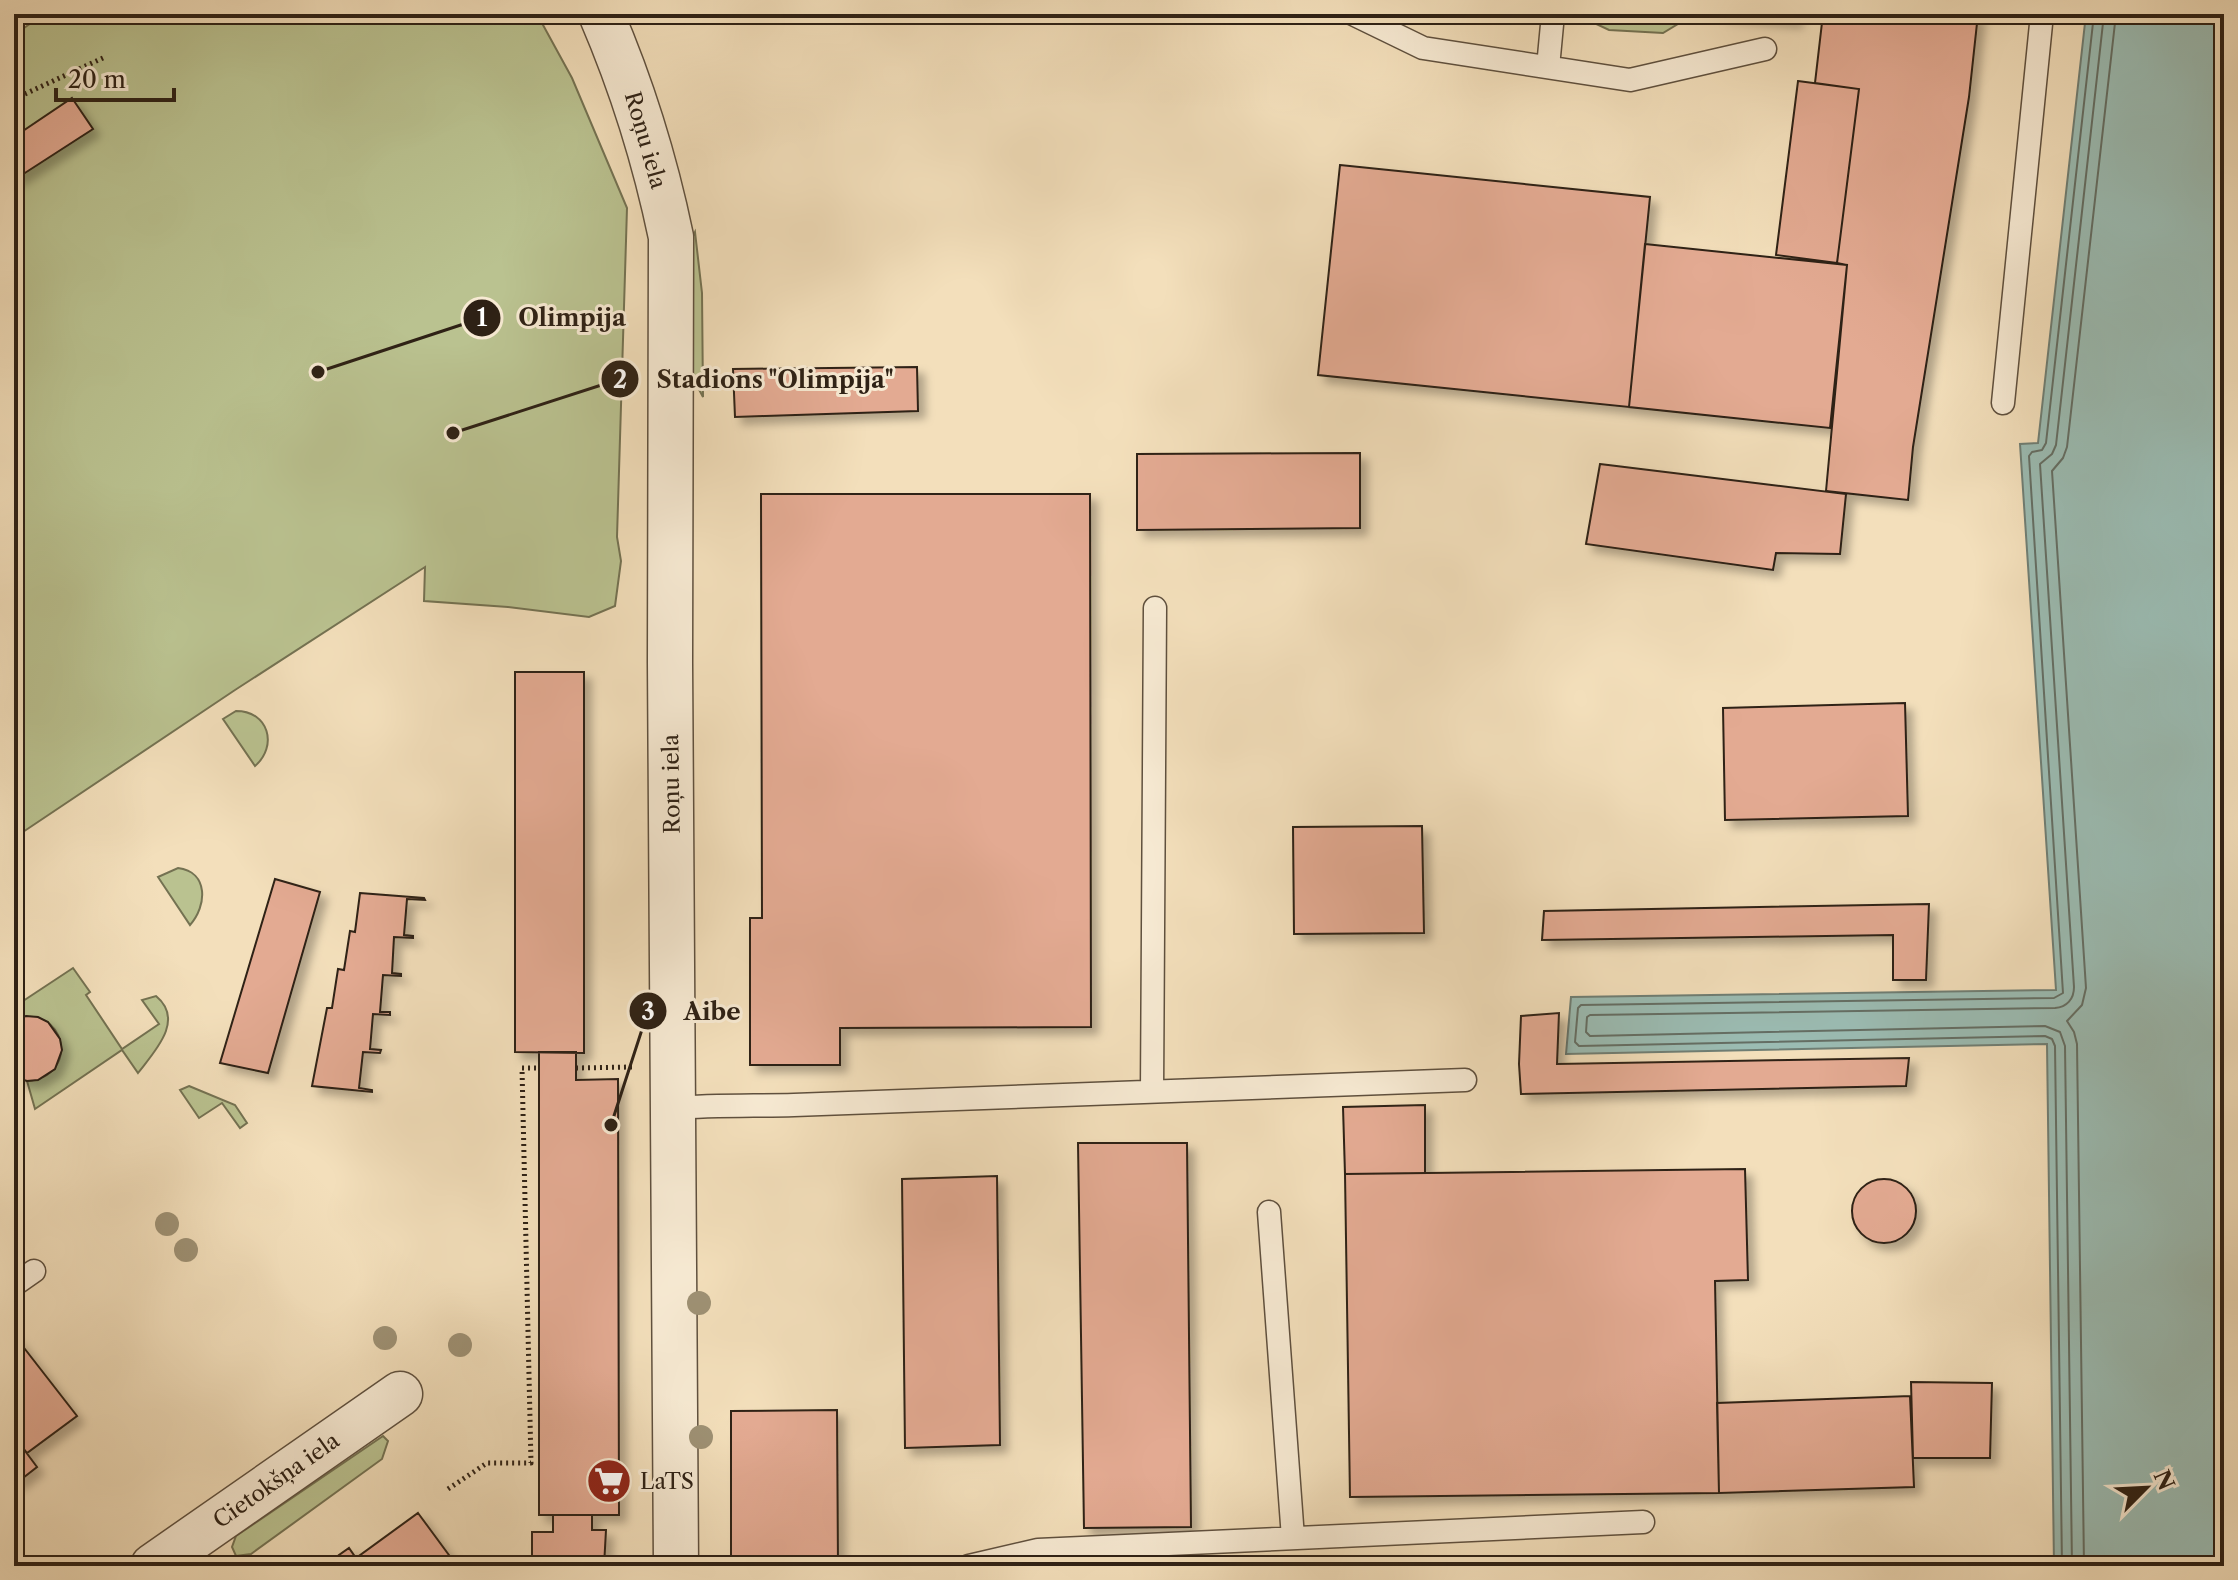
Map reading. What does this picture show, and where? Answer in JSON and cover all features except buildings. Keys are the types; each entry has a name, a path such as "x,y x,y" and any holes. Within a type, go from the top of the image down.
{"street":[{"name":"Roņu iela","path":"601,14 624,67 661,190 671,237 670,663 676,1566"},
{"name":"Cietokšņa iela","path":"153,1566 400,1394"}],"lane":[{"path":"1353,14 1423,48 1630,80 1765,49"},
{"path":"1548,67 1553,14"},
{"path":"2003,403 2042,14"},
{"path":"1152,1091 1155,608"},
{"path":"674,1108 1465,1080"},
{"path":"1269,1212 1293,1538"},
{"path":"14,1285 34,1271"},
{"path":"969,1566 1038,1550 1643,1522"}],"path":[{"path":"14,99 105,57"},
{"path":"576,1068 633,1067"},
{"path":"448,1489 487,1463 531,1463 522,1068 539,1068"}],"green space":[{"path":"44,14 537,14 572,78 627,208 617,537 621,561 615,606 589,617 424,601 425,567 14,838 14,35"},
{"path":"1589,14 1683,14 1681,22 1663,33 1609,30 1592,22"},
{"path":"695,232 702,293 703,397 692,369 690,242"},
{"path":"236,711 256,717 266,731 266,749 255,766 223,719"},
{"path":"178,868 195,876 202,891 200,909 190,925 158,877"},
{"path":"73,968 90,992 86,995 122,1049 159,1024 142,1000 156,996 164,1005 168,1025 159,1045 138,1073 122,1050 35,1109 27,1081 44,1076 55,1067 61,1055 60,1042 55,1030 45,1021 31,1017 14,1020 14,1007"},
{"path":"189,1086 235,1105 247,1123 240,1128 222,1103 199,1118 180,1090"},
{"path":"383,1436 388,1441 382,1459 251,1554 236,1556 232,1547 236,1536"}],"water":[{"path":"2086,14 2224,14 2224,1566 2054,1566 2047,1044 1566,1054 1571,997 2056,990 2020,444 2038,443"}],"place":[{"name":"Olimpija","path":"318,372"},
{"name":"Stadions \"Olimpija\"","path":"453,433"},
{"name":"Aibe","path":"611,1125"},
{"name":"LaTS","path":"609,1481"}]}
